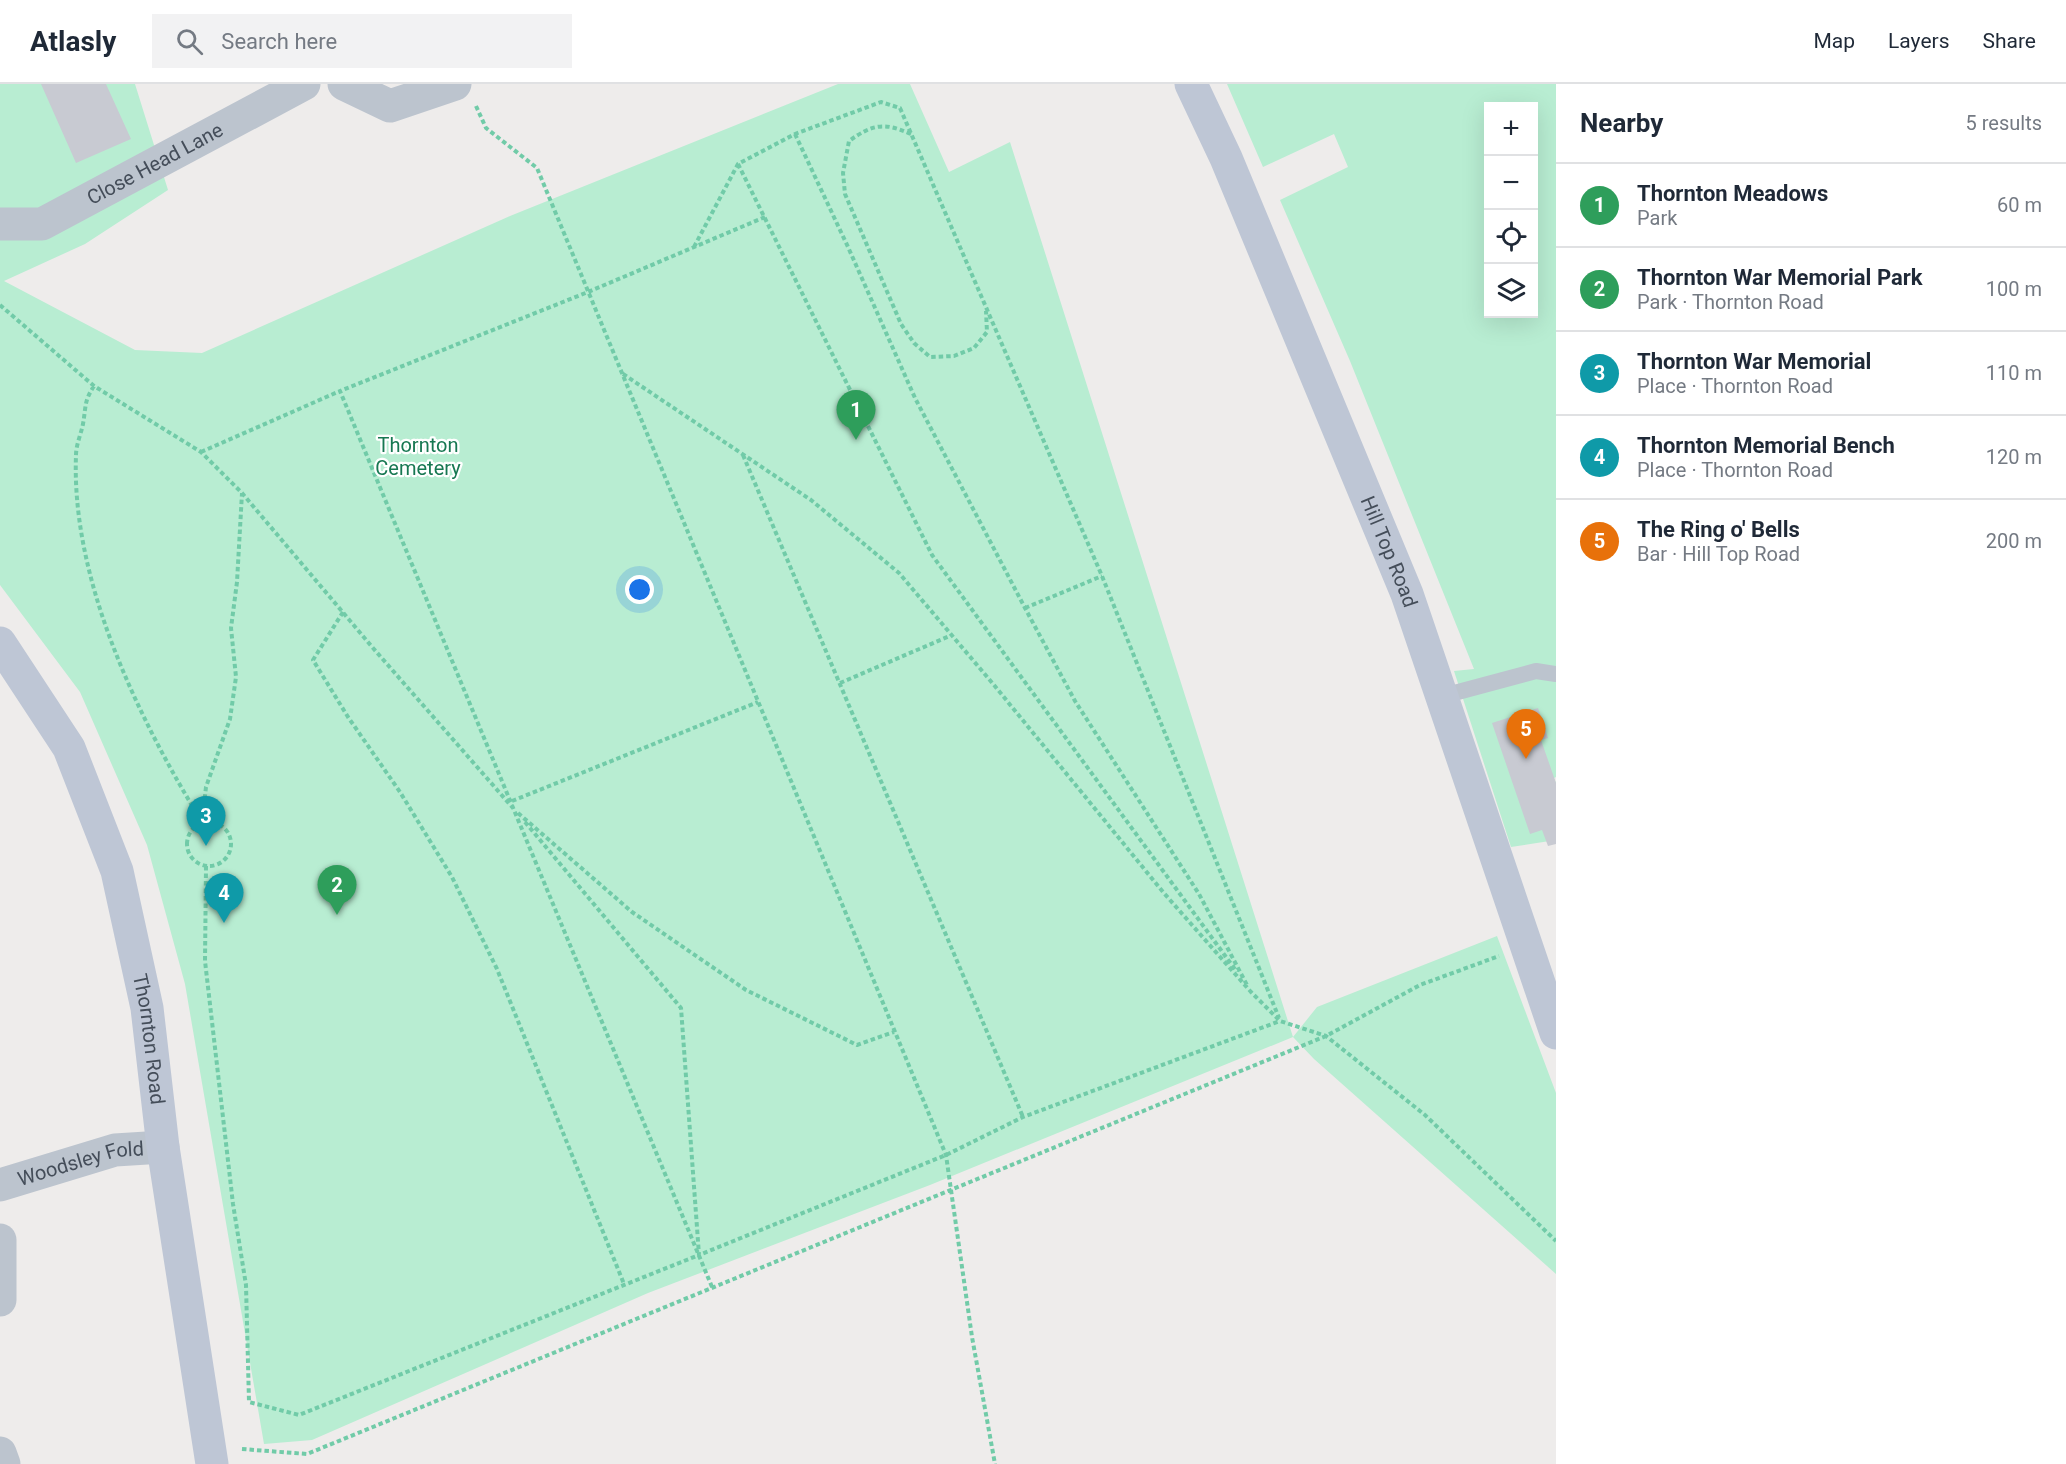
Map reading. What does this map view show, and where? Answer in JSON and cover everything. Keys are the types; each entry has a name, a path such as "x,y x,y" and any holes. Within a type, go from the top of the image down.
{"street":[{"name":"Close Head Lane","path":"0,224 42,224 304,84"},
{"path":"344,84 390,106 465,93"},
{"name":"Hill Top Road","path":"1191,84 1226,158 1407,594 1556,1032"},
{"name":"Thornton Road","path":"0,643 69,748 117,871 147,1008 163,1147 211,1455"},
{"name":"Woodsley Fold","path":"0,1185 115,1150 163,1147"},
{"path":"0,1240 0,1300"},
{"path":"0,1453 4,1464"}],"lane":[{"path":"1443,696 1536,671 1556,674"}],"path":[{"path":"465,93 486,128 537,168 946,1155 972,1337 995,1464"},
{"path":"694,247 738,164 795,134 881,102 900,108 1102,576 1280,1022"},
{"path":"912,135 896,127 878,126 864,131 849,141 843,173 845,194 867,248 901,324 914,344 930,357 954,356 974,348 987,332 986,306"},
{"path":"795,134 848,246 915,398 1025,608 1075,701 1199,894 1251,992"},
{"path":"738,164 932,555 1251,992"},
{"path":"201,452 340,391 588,292 765,217"},
{"path":"0,305 94,386 201,452 242,493 517,812 681,1008 699,1254"},
{"path":"622,373 811,500 899,573 1163,892 1280,1022 1326,1036 1425,1115 1556,1241"},
{"path":"94,386 86,397 76,454 80,533 102,613 138,707 202,822"},
{"path":"340,391 517,812 712,1287"},
{"path":"742,453 1023,1117"},
{"path":"202,822 206,787 230,719 236,677 231,628 237,582 242,493"},
{"path":"1025,608 1102,576"},
{"path":"343,612 313,660 348,717 400,792 452,877 497,969 624,1284"},
{"path":"840,683 952,635"},
{"path":"509,803 758,702"},
{"path":"517,812 632,912 746,990 857,1045 894,1032"},
{"path":"214,821 224,826 231,836 232,848 227,858 217,865 206,866 191,857 187,850 187,841 189,833 195,826 202,822 214,821"},
{"path":"206,866 205,961 232,1193 246,1285 249,1402 298,1415 946,1155 1023,1117 1280,1022"},
{"path":"211,1455 307,1454 1326,1036 1420,985 1526,947"}],"green space":[{"name":"Thornton Cemetery","path":"0,84 135,84 168,190 85,244 4,281 135,350 202,353 510,216 838,84 910,84 949,172 1010,142 1293,1037 930,1185 648,1293 312,1440 264,1444 185,984 147,845 80,692 0,585"},
{"path":"1227,84 1556,84 1556,777 1554,778 1556,783 1556,840 1511,847 1454,671 1474,669 1350,361 1280,200 1348,167 1334,134 1263,167"},
{"path":"1497,936 1556,1093 1556,1274 1314,1059 1293,1037 1317,1007"}],"building":[{"path":"41,84 106,84 131,139 76,163"},
{"path":"1538,708 1548,738 1541,740 1556,783 1556,844 1548,846 1542,830 1530,834 1492,723"}],"place":[{"name":"Thornton Meadows","path":"856,440"},
{"name":"The Ring o' Bells","path":"1526,759"},
{"name":"Thornton War Memorial","path":"206,846"},
{"name":"Thornton War Memorial Park","path":"337,915"},
{"name":"Thornton Memorial Bench","path":"224,923"}]}
